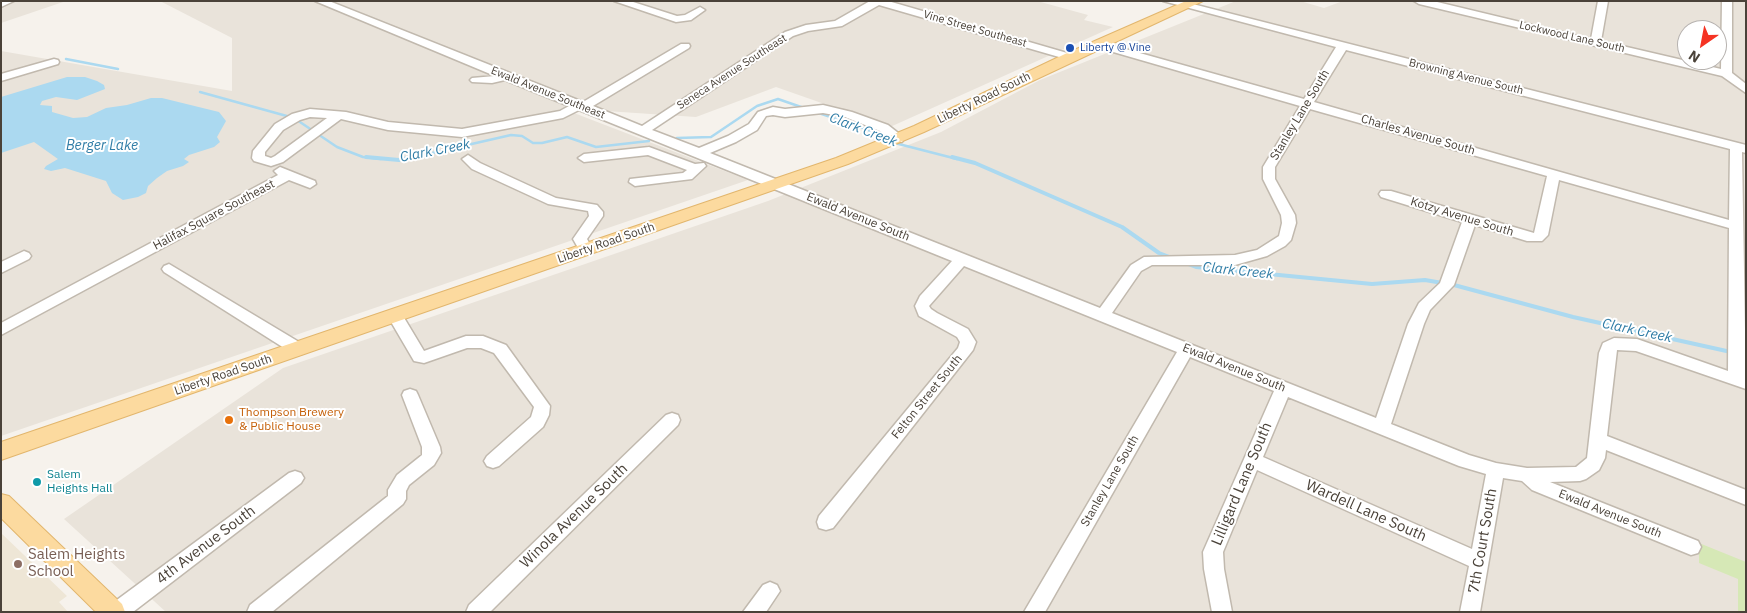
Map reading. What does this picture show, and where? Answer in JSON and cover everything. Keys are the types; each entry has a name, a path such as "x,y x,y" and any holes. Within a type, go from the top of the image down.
{"main road":[{"name":"Liberty Road South","path":"1,451 842,162 898,139 1070,57 1191,3"},
{"path":"1,503 115,612"}],"street":[{"path":"1,4 9,1"},
{"name":"Ewald Avenue Southeast","path":"320,1 777,184"},
{"path":"618,1 676,19 687,18 700,10"},
{"name":"Vine Street Southeast","path":"880,1 1070,57"},
{"name":"Seneca Avenue Southeast","path":"642,130 789,34 802,29 838,24 880,1"},
{"name":"Browning Avenue South","path":"1168,1 1191,3 1343,46 1741,148"},
{"name":"Lockwood Lane South","path":"1419,1 1446,4 1726,74"},
{"path":"1596,42 1603,1"},
{"path":"1727,1 1726,74 1746,90"},
{"name":"Charles Avenue South","path":"1100,45 1736,226"},
{"path":"338,115 284,156 270,162 261,161 257,156 269,138 284,123 296,117 310,114 338,115 388,126 466,133 563,114 582,106 685,46"},
{"name":"Stanley Lane South","path":"1103,315 1136,268 1142,263 1158,259 1235,260 1262,253 1280,243 1286,237 1289,223 1288,215 1272,186 1268,173 1269,167 1343,46"},
{"path":"1,78 54,62"},
{"path":"476,80 492,80 506,76"},
{"path":"635,182 687,176 696,169 705,155 753,127 762,114 774,111 785,113 823,109 848,114 884,128 898,139"},
{"path":"1527,475 1567,475 1587,471 1593,465 1596,458 1609,347 1614,344 1637,345 1741,381 1736,226 1741,148"},
{"path":"584,158 648,151 696,169"},
{"path":"468,159 476,166 556,202 592,208 596,212 596,216 580,239 586,250"},
{"path":"270,162 272,166 288,175 310,184"},
{"name":"Kotzy Avenue South","path":"1386,194 1527,237 1537,238 1542,235 1554,174"},
{"name":"Halifax Square Southeast","path":"1,330 132,261 139,255 288,175"},
{"name":"Ewald Avenue South","path":"777,184 1465,461 1496,470 1527,475 1538,485 1691,547"},
{"path":"1381,427 1416,324 1424,307 1448,285 1470,219"},
{"name":"Halifax Square Southeast","path":"1,324 127,258 139,255"},
{"path":"1,268 24,256"},
{"name":"Felton Street South","path":"826,522 965,350 968,342 963,333 924,312 922,306 924,300 962,259"},
{"path":"169,269 298,349"},
{"path":"395,316 420,357 466,342 483,342 500,349 542,406 541,415 537,422 493,460"},
{"name":"Stanley Lane South","path":"1034,612 1187,349"},
{"name":"Lilligard Lane South","path":"1222,612 1214,569 1213,552 1284,388"},
{"path":"257,612 397,499 397,490 403,480 428,460 432,453 431,447 410,395"},
{"name":"Winola Avenue South","path":"476,612 672,420"},
{"path":"1598,440 1746,498"},
{"name":"Wardell Lane South","path":"1252,460 1480,562"},
{"name":"7th Court South","path":"1470,612 1496,470"},
{"name":"4th Avenue South","path":"115,612 295,478"},
{"path":"753,612 770,591"}],"shaded area":[{"path":"1,1 66,1 1,23"},
{"path":"160,1 1037,1 1088,15 1084,20 1113,27 890,127 776,87 696,117 561,108 748,180 1,436 1,51 232,91 232,38"},
{"path":"1236,1 1300,1 1324,8 1343,1 1746,1 1746,612 166,612 64,519 283,368 768,201 941,132 1040,80"},
{"name":"Salem Heights School","path":"1,533 67,596 59,602 68,612 1,612"}],"green space":[{"path":"1699,543 1746,562 1746,612 1738,612 1738,579 1699,563"}],"water":[{"name":"Berger Lake","path":"67,77 85,77 104,85 105,89 77,100 56,97 42,101 40,105 52,106 52,112 73,118 87,117 106,108 127,105 151,98 162,98 219,112 226,121 217,137 220,142 214,147 189,155 184,159 189,162 167,171 157,178 148,186 146,193 123,200 112,193 106,181 65,168 51,171 44,169 58,159 34,142 1,153 1,97"}],"waterway":[{"path":"66,59 118,69"},
{"name":"Clark Creek","path":"200,92 294,118 337,147 363,157 381,159"},
{"name":"Clark Creek","path":"677,138 711,137 757,106 778,99 804,108"},
{"name":"Clark Creek","path":"816,112 877,133 887,141 957,159"},
{"name":"Clark Creek","path":"406,159 511,135 522,136 533,143 542,143 567,137 596,147 649,141"},
{"name":"Clark Creek","path":"366,157 399,160 411,157"},
{"name":"Clark Creek","path":"952,157 975,163 1122,227 1159,253 1172,258"},
{"name":"Clark Creek","path":"1188,264 1196,267 1372,284 1425,280 1454,285 1573,317 1731,352"}],"place":[{"name":"Liberty @ Vine","path":"1070,48"},
{"name":"Thompson Brewery & Public House","path":"229,420"},
{"name":"Salem Heights Hall","path":"37,482"},
{"name":"Salem Heights School","path":"18,564"}]}
